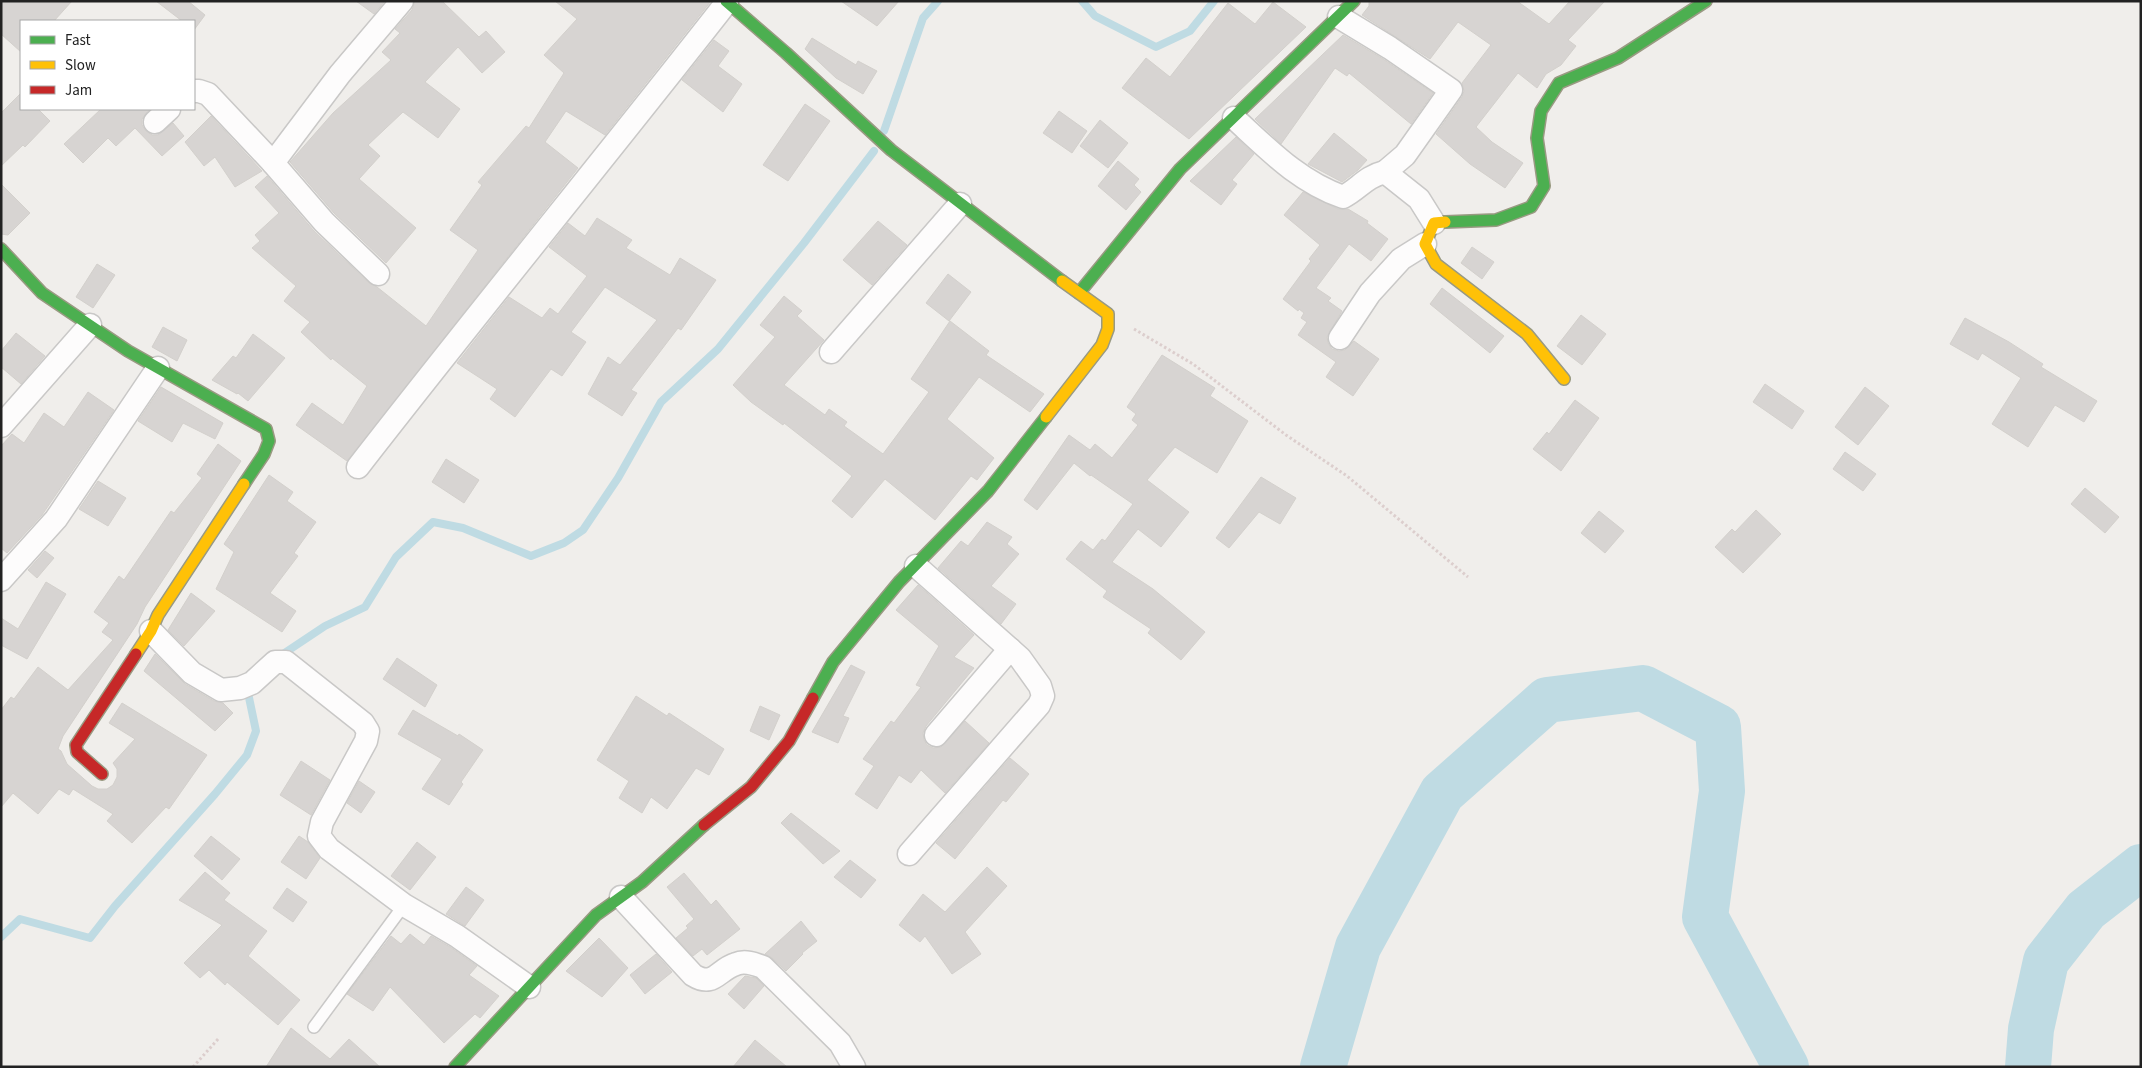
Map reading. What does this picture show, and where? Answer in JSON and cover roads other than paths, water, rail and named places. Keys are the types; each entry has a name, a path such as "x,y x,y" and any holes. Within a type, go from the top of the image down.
{"street":[{"path":"273,163 340,74 402,1"},
{"path":"1434,223 1496,220 1531,207 1544,186 1537,138 1541,111 1559,83 1618,58 1706,1"},
{"path":"358,467 466,328 634,121 726,2 786,53 891,150 1108,314 1108,330 1102,345 988,491 899,582 834,662 789,741 751,787 711,819 642,882 596,916 455,1067"},
{"path":"1079,293 1180,169 1346,9 1390,48 1451,90 1405,155 1385,172 1371,176 1343,197 1289,169 1234,118"},
{"path":"195,91 199,90 208,94 273,163 324,222 378,274"},
{"path":"1385,172 1419,199 1434,223"},
{"path":"830,352 960,204"},
{"path":"1340,338 1370,293 1388,272 1401,259 1426,244 1434,223"},
{"path":"1426,244 1436,264 1527,334 1564,379"},
{"path":"1,249 42,293 128,351 266,429 269,441 264,454 158,615 151,631 76,745 77,752 102,774"},
{"path":"1,426 90,325"},
{"path":"1,580 56,519 158,368"},
{"path":"909,854 1039,705 1043,696 1040,686 1020,658 916,566"},
{"path":"151,631 192,673 221,690 240,688 252,683 275,662 286,662 363,723 368,731 366,741 322,822 319,836 329,849 404,905 457,936 529,987"},
{"path":"936,734 1010,649"},
{"path":"621,897 692,975 701,980 710,980 736,963 752,963 763,967 840,1043 854,1067"}],"lane":[{"path":"314,1027 404,905"}],"waterway":[{"path":"884,131 923,18 938,1"},
{"path":"1082,1 1095,16 1156,47 1190,31 1214,1"},
{"path":"280,656 325,626 365,607 396,557 433,522 463,528 531,556 564,543 583,530 618,478 661,402 718,349 804,243 874,151"},
{"path":"1,937 20,919 90,938 115,906 215,794 247,755 256,731 247,688"},
{"path":"1323,1067 1358,947 1442,793 1547,700 1643,688 1718,727 1722,791 1705,917 1786,1067"},
{"path":"2028,1067 2031,1029 2046,961 2086,910 2141,867"}]}
